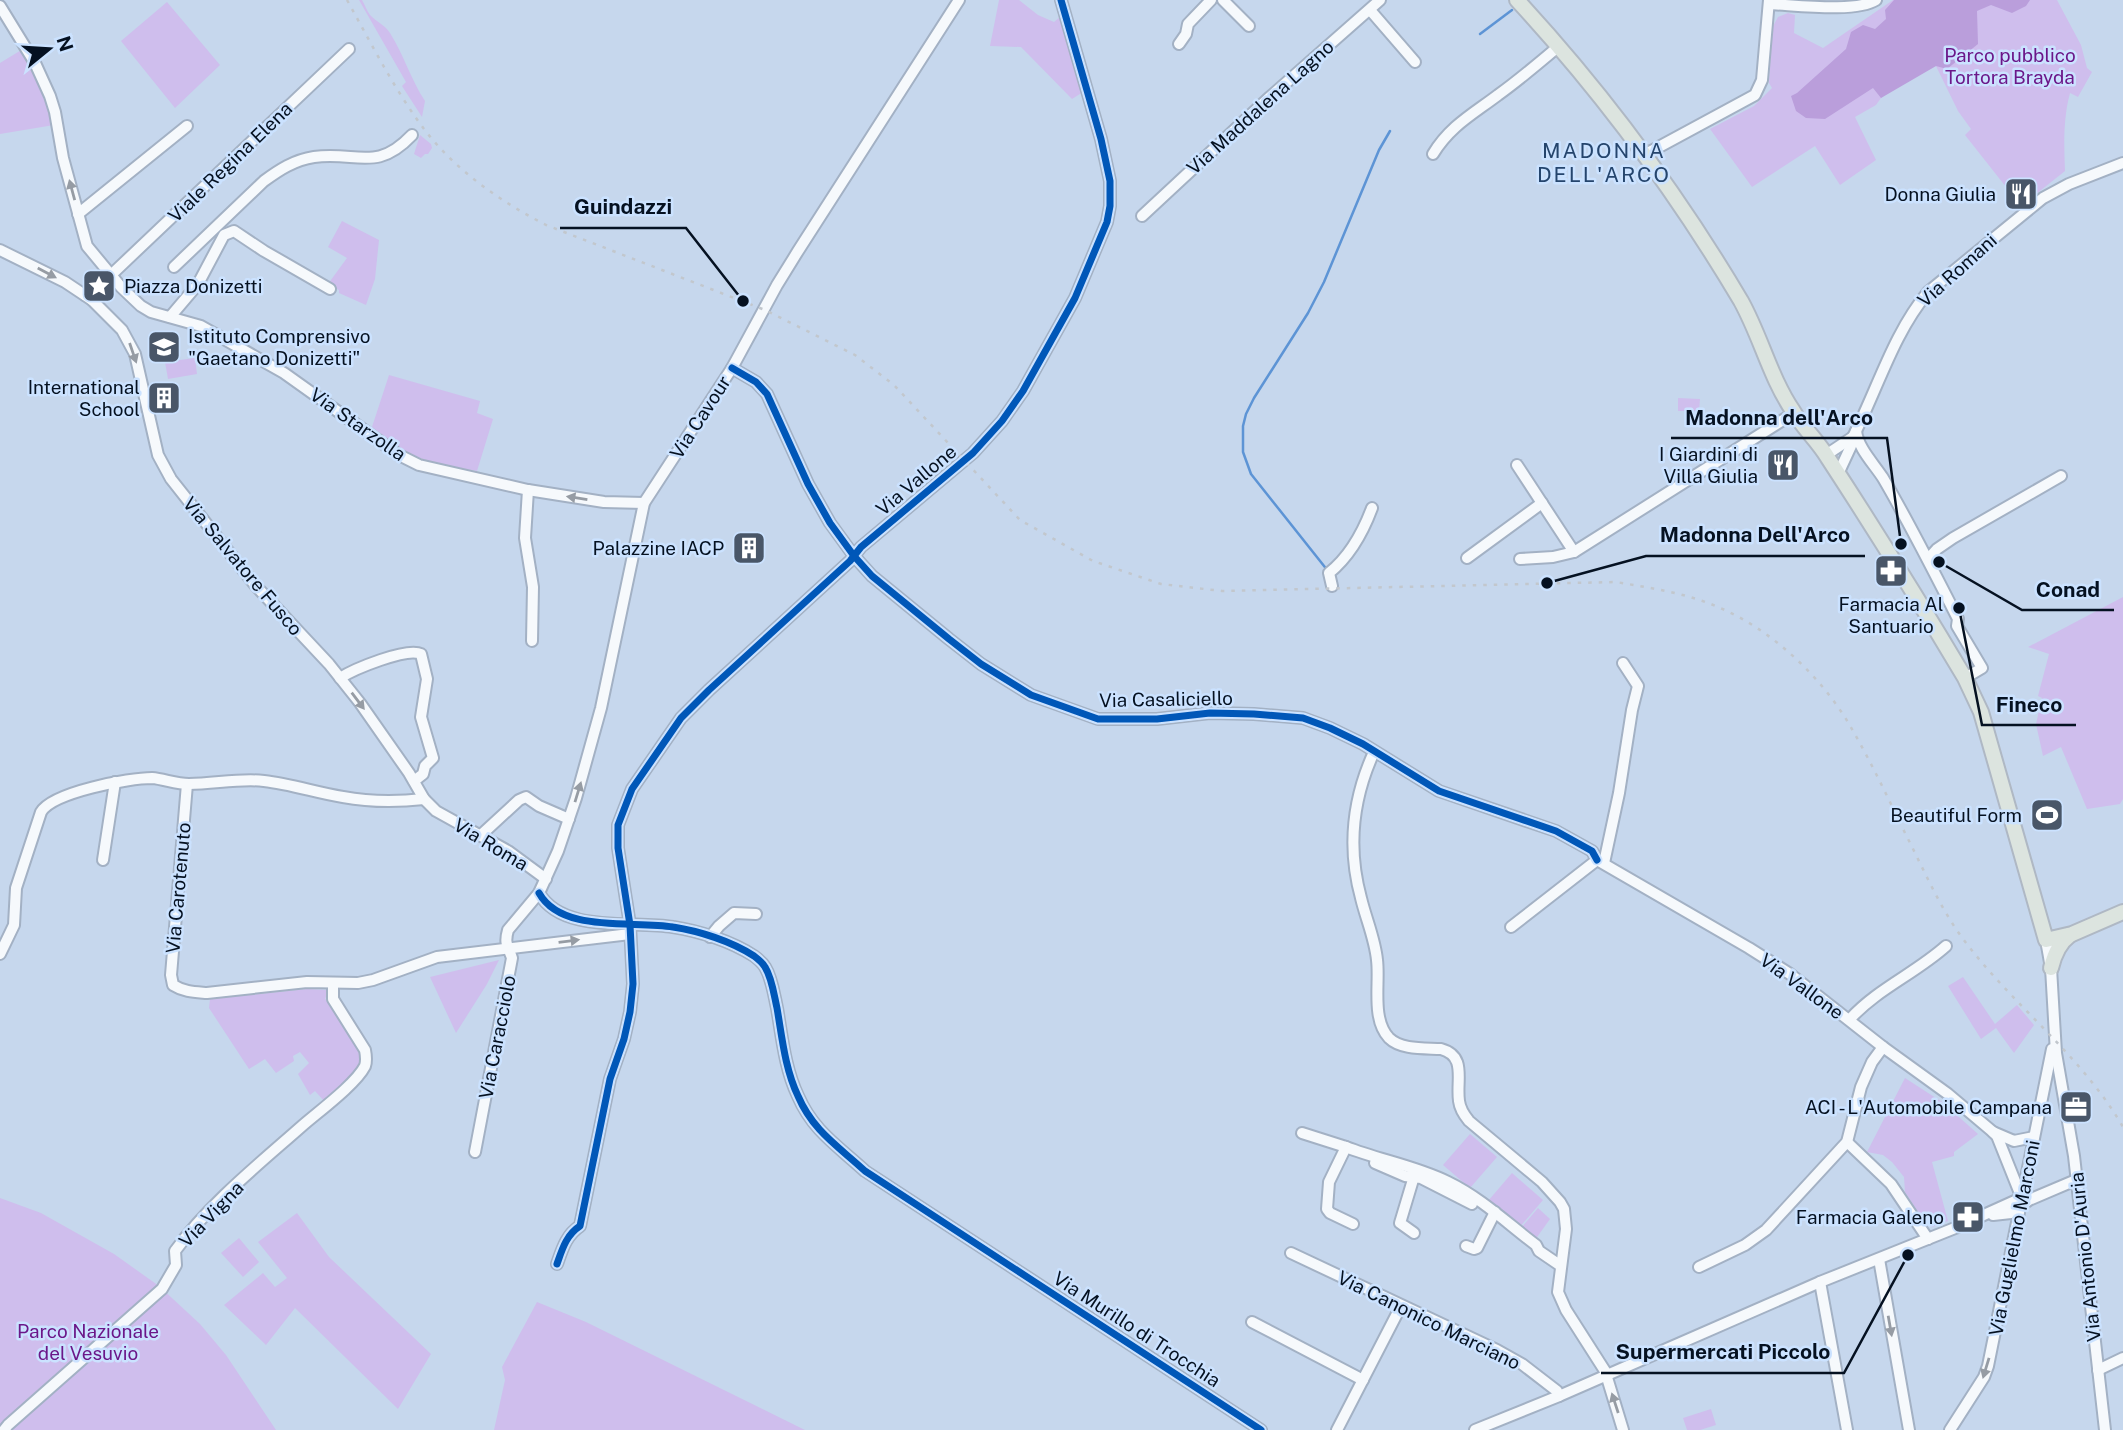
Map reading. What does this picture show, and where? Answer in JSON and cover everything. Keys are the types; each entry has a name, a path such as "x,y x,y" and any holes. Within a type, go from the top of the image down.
{"main road":[{"path":"1517,0 1598,92 1706,246 1742,304 1783,395 1826,455 1965,678 1981,712 2046,940 2071,934 2123,912"},
{"path":"2040,917 2052,929 2071,934"},
{"path":"2051,968 2055,953 2071,934"}],"street":[{"name":"Via Cavour","path":"546,878 569,819 590,753 645,503 732,368 777,285 959,0"},
{"name":"Via Vallone","path":"557,1264 566,1239 579,1226 610,1079 624,1040 630,1012 630,930 620,872 618,825 632,789 681,718 709,690 905,509 973,453 1002,421 1023,391 1075,298 1107,222 1110,181 1061,0"},
{"path":"1179,44 1186,34 1188,24 1211,0"},
{"path":"1223,0 1249,26"},
{"name":"Via Maddalena Lagno","path":"1142,216 1380,0"},
{"path":"1644,155 1755,95 1762,80 1769,2 1855,7 1869,5 1876,0"},
{"name":"Via Starzolla","path":"0,6 29,52 50,96 63,158 87,246 141,306 156,314 201,326 284,373 408,460 426,467 528,490 604,502 645,503"},
{"path":"1370,10 1415,62"},
{"path":"1433,154 1440,141 1456,125 1496,97 1559,46"},
{"name":"Viale Regina Elena","path":"89,298 349,50"},
{"path":"78,214 187,126"},
{"path":"174,267 264,181 295,161 327,156 376,158 390,154 412,135"},
{"name":"Via Romani","path":"1838,474 1902,330 1928,292 2033,204 2069,184 2123,163"},
{"path":"216,226 224,235"},
{"path":"170,317 198,284 224,235 234,231 330,289"},
{"name":"Via Salvatore Fusco","path":"0,250 47,272 89,298 122,330 135,354 158,455 170,479 256,585 340,678 424,799 436,811"},
{"name":"Via Casaliciello","path":"732,368 756,382 767,394 808,484 830,523 872,576 970,655 1031,695 1098,719 1157,719 1210,713 1303,718 1330,728 1439,791 1556,831 1592,851 1601,861"},
{"path":"1520,559 1553,557 1574,552 1794,413"},
{"path":"1826,455 1854,434 1882,477 1928,559 1958,619 1957,626 1982,668 1965,678"},
{"path":"1517,465 1574,552"},
{"path":"1928,559 1953,538 2062,476"},
{"path":"528,490 525,538 534,587 532,641"},
{"path":"1467,558 1542,503"},
{"path":"1332,586 1329,573 1348,553 1372,508"},
{"path":"1940,635 1957,626"},
{"path":"340,678 359,667 415,651 421,654 427,678 421,717 433,758 425,766 423,774 414,781"},
{"path":"1511,927 1601,861 1619,793 1638,686 1623,663"},
{"path":"1374,752 1357,795 1354,813 1354,867 1376,952 1380,1022 1388,1037 1397,1044 1441,1049 1456,1058 1459,1065 1460,1103 1464,1115 1542,1182 1560,1202 1564,1209 1566,1229 1558,1292 1606,1376 1623,1430"},
{"path":"2,945 15,925 16,888 44,808 86,789 115,782 155,778 187,784 260,780 286,783 343,797 394,802 424,799"},
{"path":"103,860 115,782"},
{"name":"Via Carotenuto","path":"187,784 171,975 173,985 207,993 307,982 333,984"},
{"path":"481,835 523,797 530,798 539,806 569,819"},
{"name":"Via Roma","path":"436,811 481,835 546,878"},
{"name":"Via Vallone","path":"1601,861 1790,974 1948,1094 1997,1136 2021,1201"},
{"name":"Via Caracciolo","path":"475,1152 512,958 505,943 508,930 540,893 546,878"},
{"path":"540,893 545,904 563,915 630,930"},
{"path":"710,937 734,913 755,914"},
{"name":"Via Murillo di Trocchia","path":"630,930 642,924 673,927 710,937 750,953 767,969 793,1085 808,1116 825,1137 865,1171 1255,1428"},
{"path":"333,984 365,982 437,957 630,930"},
{"path":"2046,940 2051,968 2054,1036"},
{"path":"1850,1019 1868,1001 1946,946"},
{"name":"Via Vigna","path":"4,1430 162,1289 176,1265 175,1251 192,1228 362,1070 366,1059 365,1050 333,999 333,984"},
{"name":"Via Guglielmo Marconi","path":"1950,1430 1984,1377 1995,1332 2014,1217 2021,1201 2028,1135 2048,1074 2054,1036"},
{"name":"Via Antonio D'Auria","path":"2054,1036 2071,1133 2105,1430"},
{"path":"1699,1266 1745,1245 1766,1230 1847,1142 1861,1087 1872,1062 1883,1047"},
{"path":"2048,1074 2056,1075 2063,1084"},
{"name":"Via Vallone","path":"1993,1132 2014,1141 2028,1135"},
{"path":"1301,1133 1346,1147 1461,1192 1561,1266"},
{"path":"1847,1142 1891,1184 1928,1239"},
{"path":"1346,1147 1329,1182 1328,1209 1330,1213 1353,1224"},
{"path":"1414,1174 1400,1223 1414,1233"},
{"path":"1475,1430 1820,1282 2076,1180"},
{"path":"1466,1246 1477,1248 1493,1214"},
{"path":"1983,1217 2014,1217"},
{"name":"Via Canonico Marciano","path":"1291,1253 1497,1350 1522,1364 1557,1391 1559,1396"},
{"path":"1879,1259 1909,1430"},
{"path":"1820,1282 1847,1430"},
{"path":"1337,1430 1401,1306"},
{"path":"1252,1322 1363,1380"},
{"path":"2098,1370 2123,1358"}],"green space":[{"path":"359,0 362,0 370,15 386,28 395,41 425,101 422,117 402,86 406,82"},
{"path":"999,0 1019,0 1038,15 1054,22 1061,16 1083,92 1072,99 1021,47 990,46"},
{"name":"Parco pubblico Tortora Brayda","path":"1893,0 2057,0 2081,45 2087,68 2092,72 2078,97 2070,93 2065,122 2065,171 2021,206 1965,135 1971,129 1958,111 1936,66 1893,89 1876,105 1855,117 1876,160 1840,185 1815,146 1752,187 1710,129 1754,106 1772,88 1769,83 1772,28 1778,17 1788,13 1795,15 1794,33 1823,48"},
{"path":"167,2 220,65 175,108 121,41"},
{"path":"23,49 48,103 54,125 0,134 0,63"},
{"path":"420,135 432,148 421,158 414,154"},
{"path":"342,221 379,240 375,279 366,305 339,293 339,290 328,284 347,258 328,247"},
{"path":"195,358 197,374 168,379 165,362"},
{"path":"389,375 480,401 477,413 493,419 477,471 437,464 406,453 372,427"},
{"path":"1678,398 1700,399 1699,411 1678,411"},
{"path":"2123,597 2123,799 2120,804 2087,809 2061,747 2043,756 2036,724 2042,698 2038,696 2049,654 2028,647"},
{"path":"499,960 487,984 456,1033 430,977"},
{"path":"1963,977 1995,1024 2017,1005 2034,1025 2014,1053 1996,1028 1981,1039 1948,986"},
{"path":"307,989 327,990 328,996 325,998 364,1058 362,1066 325,1102 315,1091 310,1095 298,1074 309,1063 300,1052 293,1056 294,1061 276,1073 265,1059 249,1069 209,1008 210,999"},
{"path":"1905,1078 1942,1102 1978,1134 1954,1152 1954,1156 1932,1162 1948,1221 1932,1227 1926,1224 1905,1192 1904,1177 1892,1162 1883,1155 1867,1152"},
{"path":"1470,1134 1497,1157 1470,1188 1443,1165"},
{"path":"1512,1173 1543,1200 1519,1228 1488,1201"},
{"name":"Parco Nazionale del Vesuvio","path":"0,1198 41,1213 114,1254 159,1286 200,1324 226,1355 276,1430 0,1430"},
{"path":"1538,1208 1550,1219 1535,1240 1521,1228"},
{"path":"297,1213 329,1257 431,1354 398,1409 295,1308 266,1345 224,1305 263,1273 275,1287 287,1278 258,1242"},
{"path":"239,1238 259,1262 243,1277 221,1253"},
{"path":"537,1302 586,1322 805,1430 494,1430 505,1380 502,1367"},
{"path":"1711,1409 1716,1425 1700,1430 1687,1430 1683,1418"}],"shaded area":[{"path":"1894,0 2030,0 2026,6 2012,13 1991,5 1977,11 1978,44 1947,69 1936,66 1881,98 1873,88 1825,119 1806,118 1796,111 1791,96 1846,49 1851,32 1863,25 1875,29 1886,19 1885,10"}],"waterway":[{"path":"1480,34 1512,10"},
{"path":"1328,571 1251,474 1243,452 1243,426 1254,398 1308,313 1324,282 1379,150 1390,131"}],"railway":[{"path":"347,0 413,114 436,144 480,184 546,225 765,310 855,355 894,385 1020,520 1093,561 1161,584 1222,591 1616,582 1693,598 1718,607 1758,629 1796,658 1828,693 1860,744 1956,929 1975,955 2085,1074 2123,1127"}],"cycle path":[{"path":"557,1264 568,1238 580,1226 610,1079 630,1012 633,984 630,925 618,848 618,825 632,789 681,718 709,690 850,561 861,547 973,453 1002,421 1023,391 1075,298 1107,222 1110,181 1101,139 1061,0"},
{"path":"732,368 756,382 767,394 808,484 830,523 872,576 981,664 1031,695 1098,719 1157,719 1210,713 1303,718 1363,744 1439,791 1556,831 1592,851 1597,860"},
{"path":"539,893 550,906 564,915 581,920 683,929 725,941 754,956 764,965 771,981 784,1053 794,1086 811,1119 827,1137 865,1171 1261,1430"}],"place":[{"name":"Donna Giulia","path":"2021,194"},
{"name":"Piazza Donizetti","path":"99,286"},
{"name":"Guindazzi","path":"743,301"},
{"name":"Istituto Comprensivo \"Gaetano Donizetti\"","path":"164,347"},
{"name":"International School","path":"164,398"},
{"name":"I Giardini di Villa Giulia","path":"1783,465"},
{"name":"Madonna dell'Arco","path":"1901,544"},
{"name":"Palazzine IACP","path":"749,548"},
{"name":"Conad","path":"1939,562"},
{"name":"Farmacia Al Santuario","path":"1891,571"},
{"name":"Madonna Dell'Arco","path":"1547,583"},
{"name":"Fineco","path":"1959,608"},
{"name":"Beautiful Form","path":"2047,815"},
{"name":"ACI - L'Automobile Campana","path":"2076,1107"},
{"name":"Farmacia Galeno","path":"1968,1217"},
{"name":"Supermercati Piccolo","path":"1908,1255"}],"district":[{"name":"MADONNA DELL'ARCO","path":"1604,162"}]}
